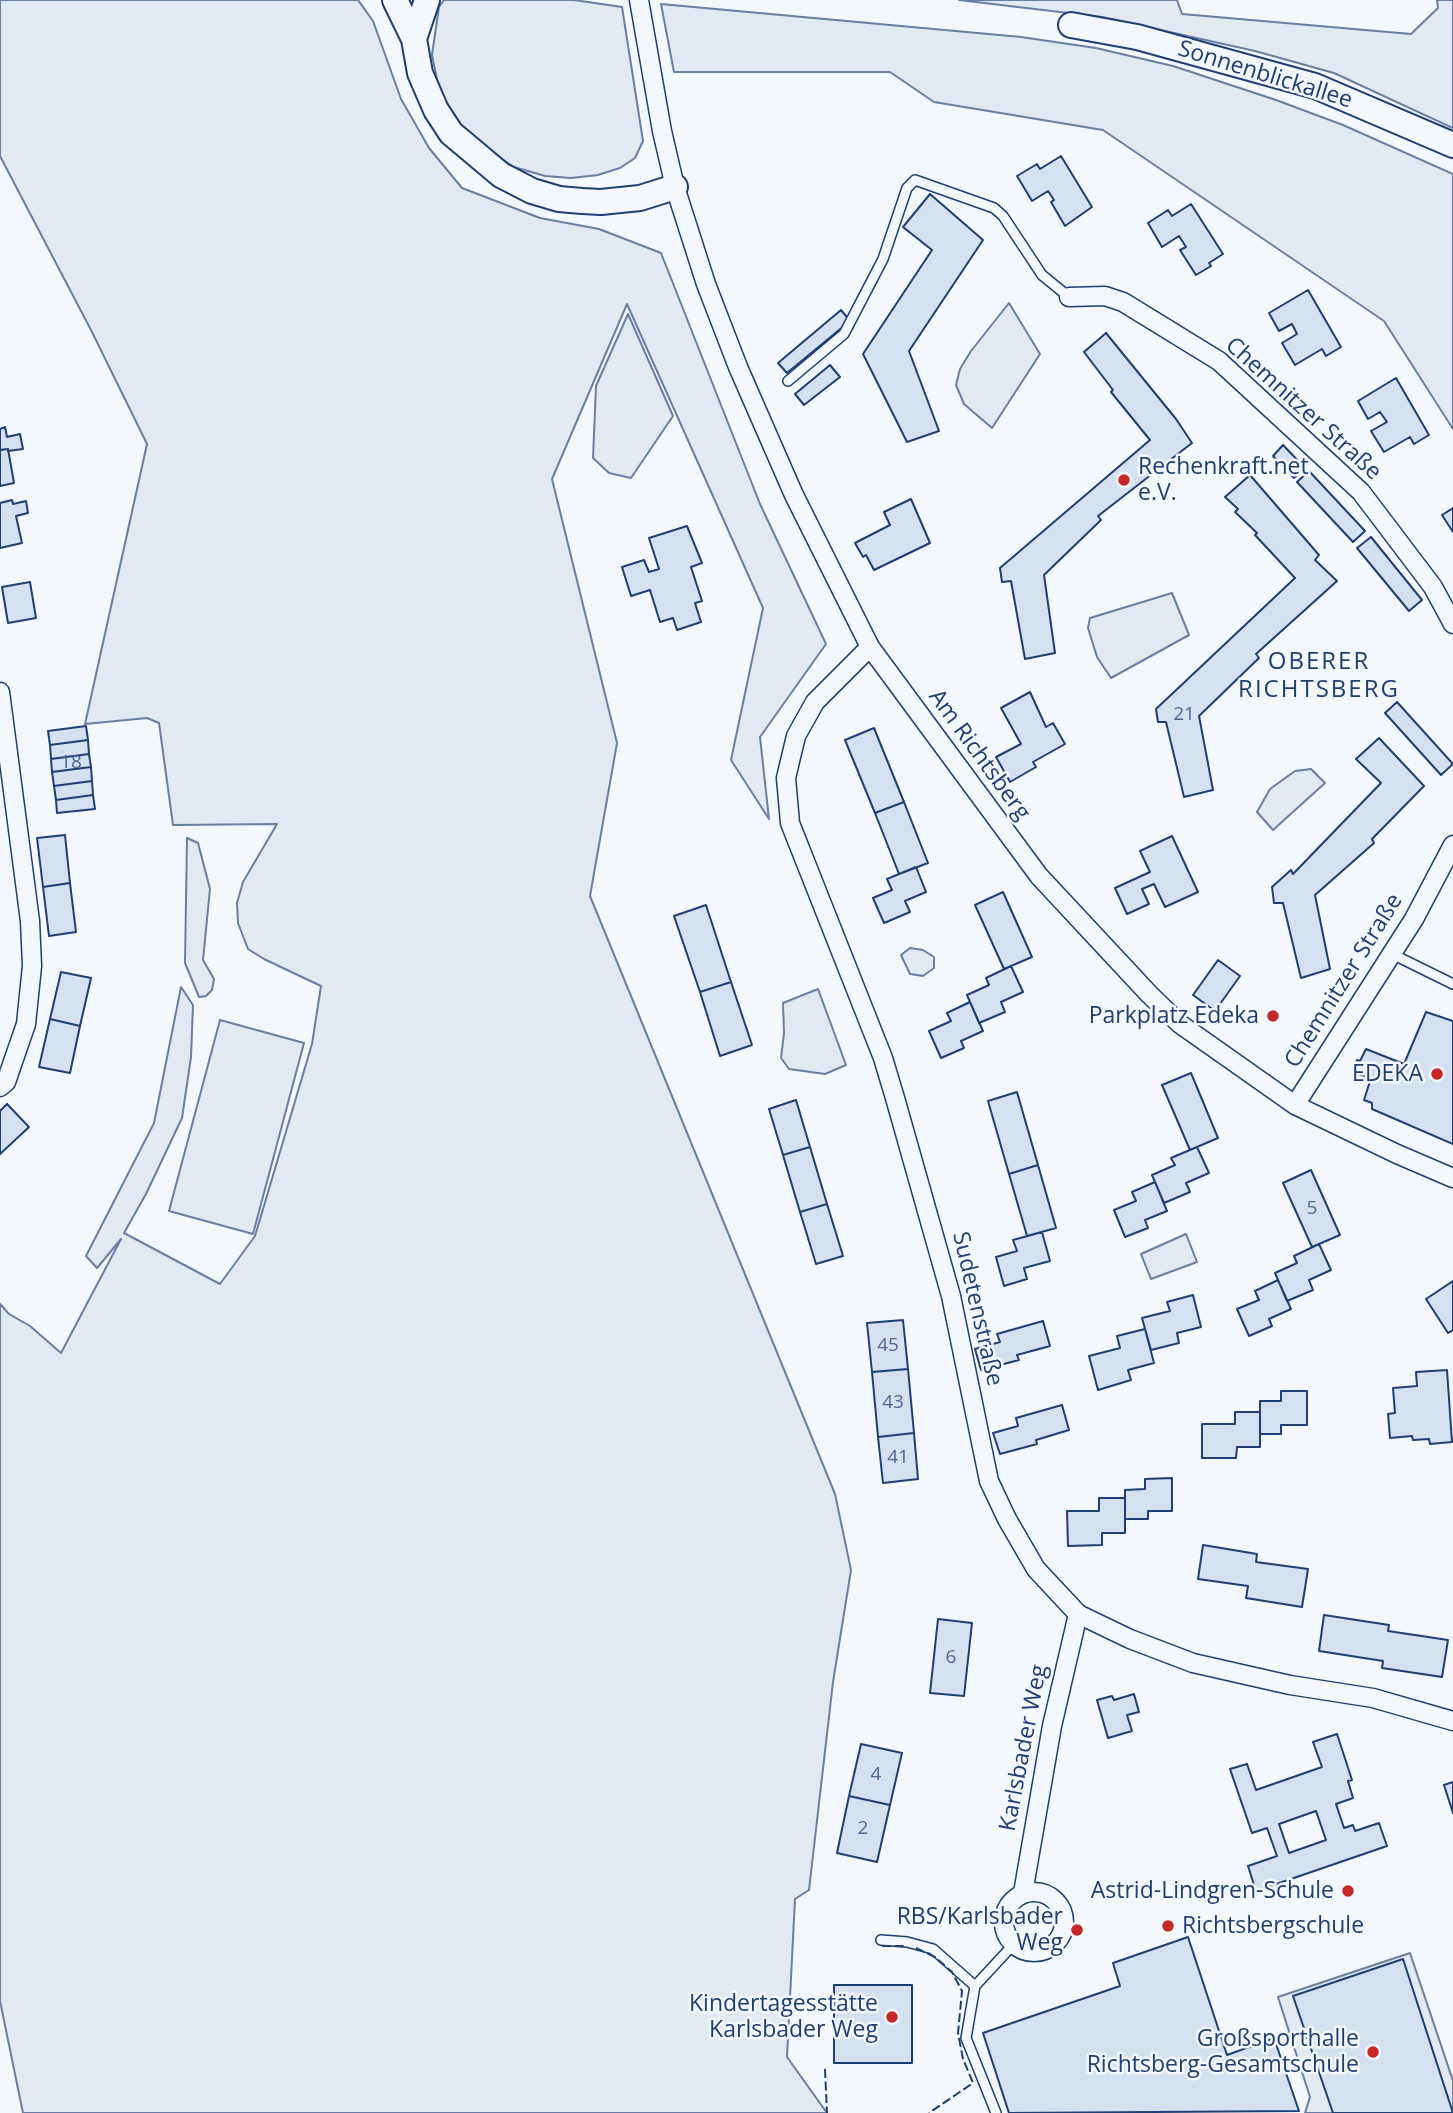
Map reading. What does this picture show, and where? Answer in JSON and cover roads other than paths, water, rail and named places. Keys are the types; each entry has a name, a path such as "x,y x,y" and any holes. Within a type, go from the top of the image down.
{"main road":[{"path":"414,39 427,0"},
{"path":"396,1 414,39 420,73 436,110 451,133 501,174 532,191 559,199 582,201 640,198 675,187"},
{"name":"Sonnenblickallee","path":"1071,25 1137,37 1315,86 1453,145"}],"street":[{"name":"Am Richtsberg","path":"639,0 675,187 706,284 738,368 794,495 870,647 1039,876 1180,1024 1295,1105 1453,1178"},
{"name":"Chemnitzer Straße","path":"1069,297 1105,296 1123,302 1219,361 1361,492 1433,587 1453,624"},
{"name":"Sudetenstraße","path":"870,647 815,702 796,736 786,778 790,822 878,1046 895,1098 951,1296 989,1481 1007,1519 1036,1569 1078,1614 1130,1639 1193,1664 1290,1685 1373,1698 1452,1718"},
{"path":"0,692 30,921 32,966 26,1024 6,1082 0,1087"},
{"name":"Chemnitzer Straße","path":"1295,1105 1414,919 1453,845"},
{"name":"Karlsbader Weg","path":"1013,1945 1004,1930 1003,1919 1007,1908 1023,1893 1052,1726 1078,1614"},
{"path":"1013,1945 1024,1952 1037,1953 1050,1949 1060,1938 1065,1924 1062,1909 1053,1897 1039,1892 1023,1893"}],"lane":[{"path":"788,381 844,334 883,259 907,188 915,180 994,208 1003,216 1042,275 1069,297"},
{"path":"1392,954 1453,984"},
{"path":"881,1940 907,1942 933,1949 975,1986"},
{"path":"996,2113 967,2038 975,1986 1013,1945"}],"place":[{"name":"Rechenkraft.net e.V.","path":"1124,480"},
{"name":"Parkplatz Edeka","path":"1273,1016"},
{"name":"EDEKA","path":"1437,1074"},
{"name":"Astrid-Lindgren-Schule","path":"1348,1891"},
{"name":"Richtsbergschule","path":"1168,1926"},
{"name":"RBS/Karlsbader Weg","path":"1077,1930"},
{"name":"Kindertagesstätte Karlsbader Weg","path":"892,2017"},
{"name":"Großsporthalle Richtsberg-Gesamtschule","path":"1373,2052"}],"district":[{"name":"OBERER RICHTSBERG","path":"1319,676"}]}
